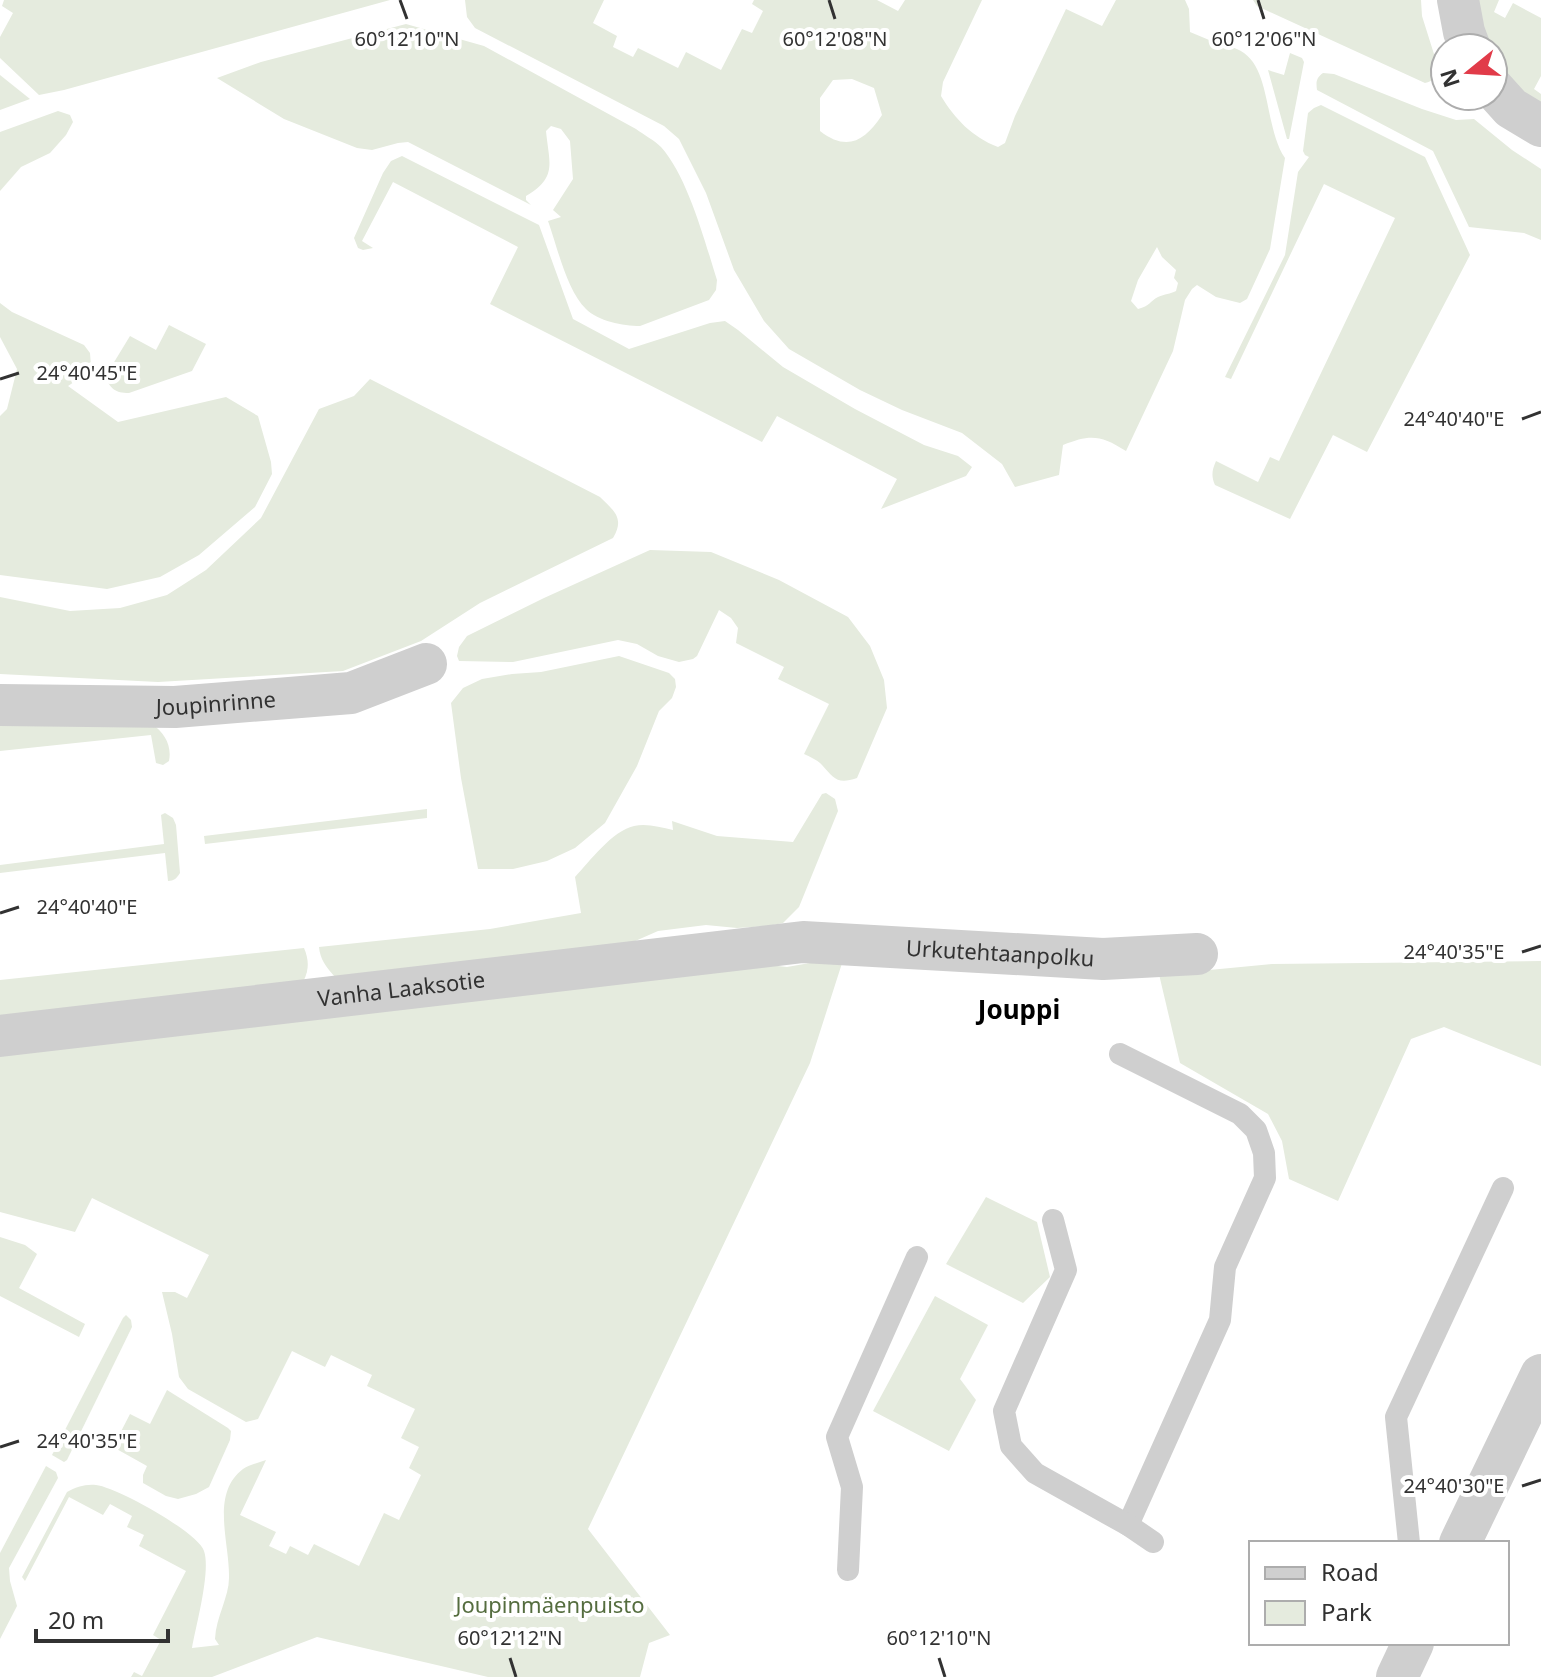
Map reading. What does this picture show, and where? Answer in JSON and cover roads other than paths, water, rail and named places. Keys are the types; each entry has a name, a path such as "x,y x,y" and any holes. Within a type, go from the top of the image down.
{"street":[{"path":"1458,0 1464,32"},
{"path":"1509,106 1541,126"},
{"name":"Joupinrinne","path":"0,705 175,707 351,693 426,664"},
{"name":"Urkutehtaanpolku","path":"803,942 1103,959 1197,954"},
{"name":"Vanha Laaksotie","path":"0,1036 803,942"},
{"path":"1461,1541 1541,1375"},
{"path":"1397,1677 1412,1645"}],"lane":[{"path":"1120,1054 1240,1114 1256,1130 1264,1153 1265,1178 1225,1267 1220,1320 1128,1525"},
{"path":"1409,1541 1396,1417 1503,1188"},
{"path":"1053,1220 1066,1270 1004,1411 1011,1446 1035,1473 1153,1542"},
{"path":"848,1570 852,1487 837,1437 917,1257"}],"district":[{"name":"Jouppi","path":"1019,1010"}],"park label":[{"name":"Joupinmäenpuisto","path":"550,1605"}]}
